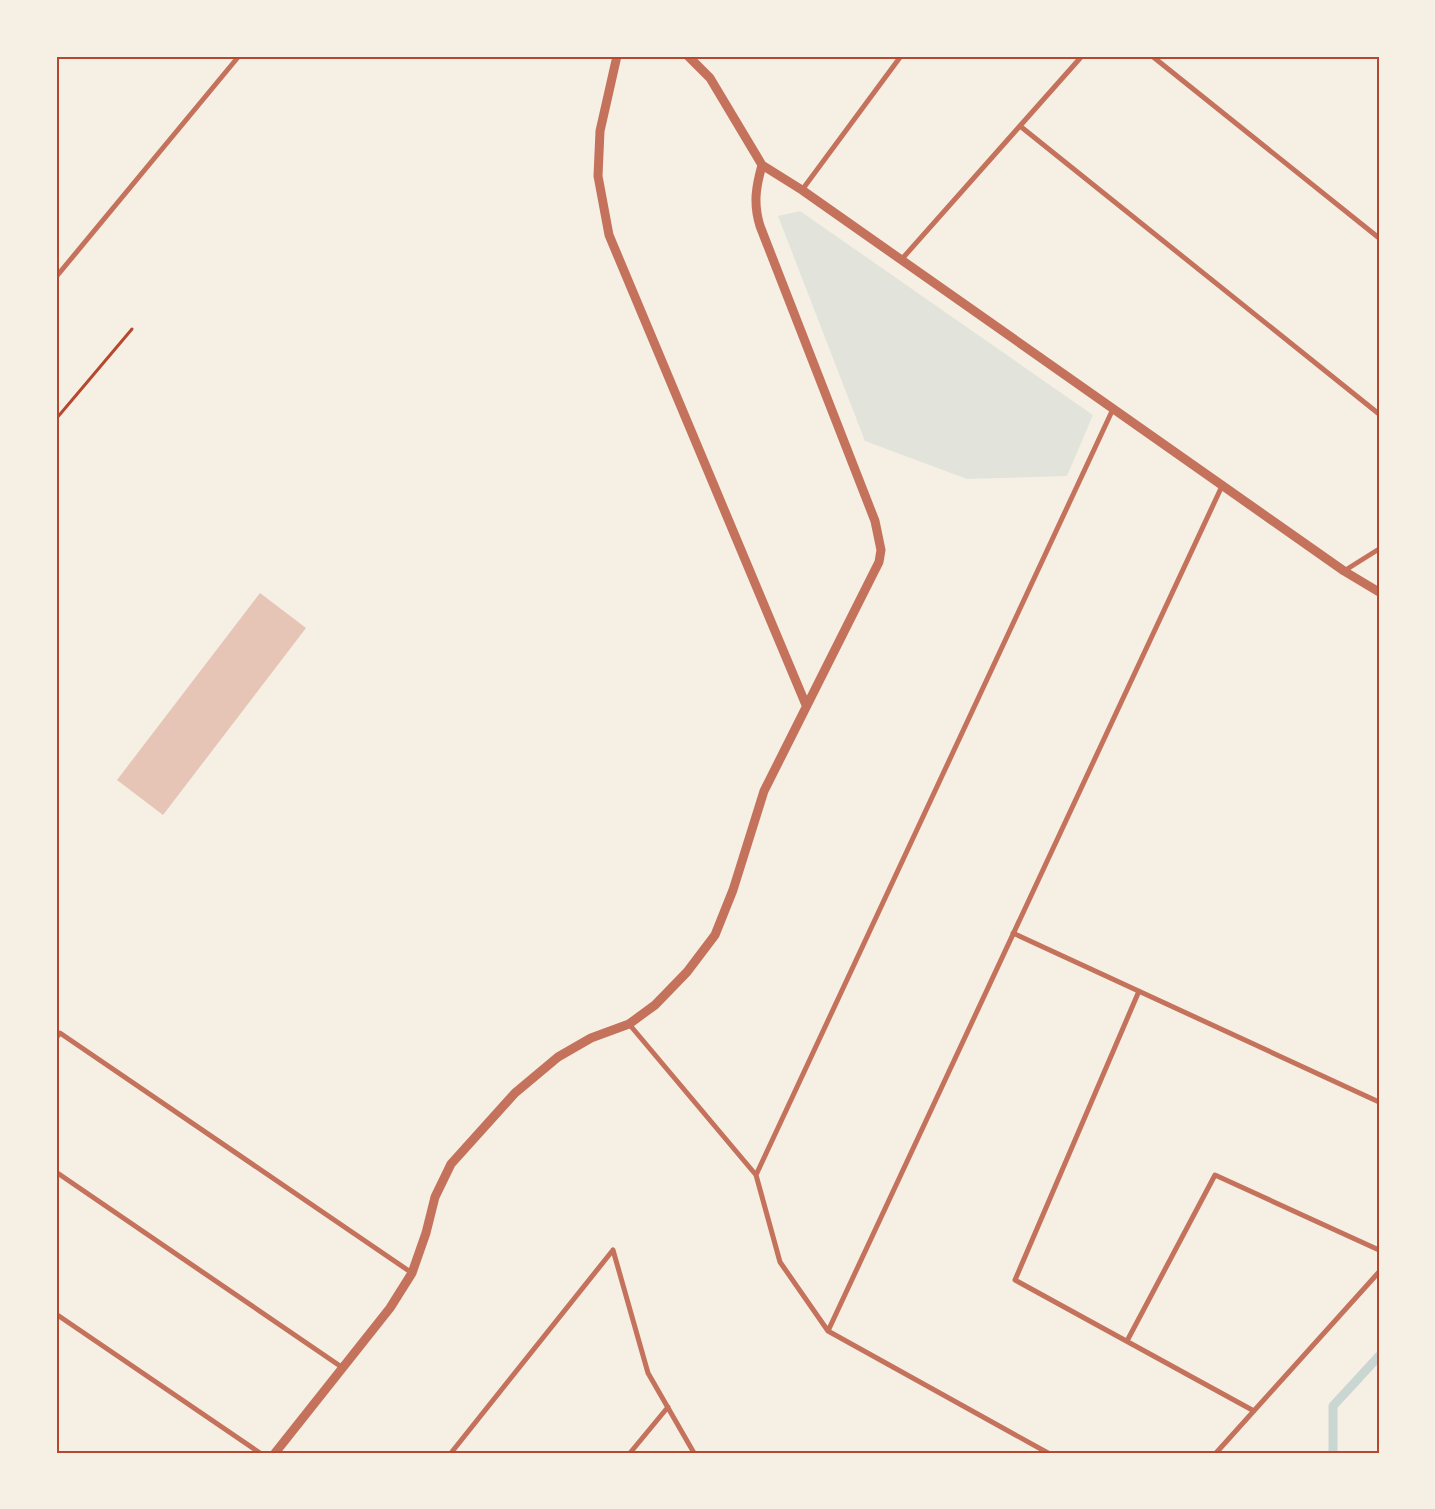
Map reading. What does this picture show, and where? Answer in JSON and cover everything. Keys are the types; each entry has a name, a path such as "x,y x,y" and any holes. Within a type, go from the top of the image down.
{"street":[{"path":"56,277 239,56"},
{"path":"617,56 600,130 598,176 609,235 806,705"},
{"path":"688,56 710,78 762,164 802,190 1344,572 1379,592"},
{"path":"901,260 1082,56"},
{"path":"1152,56 1379,238"},
{"path":"802,190 899,57"},
{"path":"1020,126 1379,414"},
{"path":"275,1453 390,1308 412,1273 435,1197 451,1164 515,1093 558,1057 591,1038 628,1024 655,1005 688,972 715,935 733,890 764,792 879,562 881,550 875,520 760,226 755,208 756,189 762,164"},
{"path":"756,1175 1113,409"},
{"path":"828,1331 1222,486"},
{"path":"1344,572 1379,549"},
{"path":"1013,933 1379,1102"},
{"path":"1139,991 1015,1280 1254,1411"},
{"path":"628,1024 756,1175 780,1262 828,1331 1048,1453"},
{"path":"58,1036 412,1273"},
{"path":"56,1172 344,1368"},
{"path":"1127,1341 1215,1175 1379,1250"},
{"path":"451,1453 613,1250 648,1373 694,1453"},
{"path":"1216,1453 1379,1272"},
{"path":"56,1314 260,1453"},
{"path":"630,1453 668,1408"}],"path":[{"path":"56,418 132,328"}],"shaded area":[{"path":"800,211 1093,415 1067,476 967,479 865,441 778,216"}],"building":[{"path":"260,593 306,628 163,815 117,780"}],"waterway":[{"path":"1333,1453 1333,1406 1379,1356"}]}
